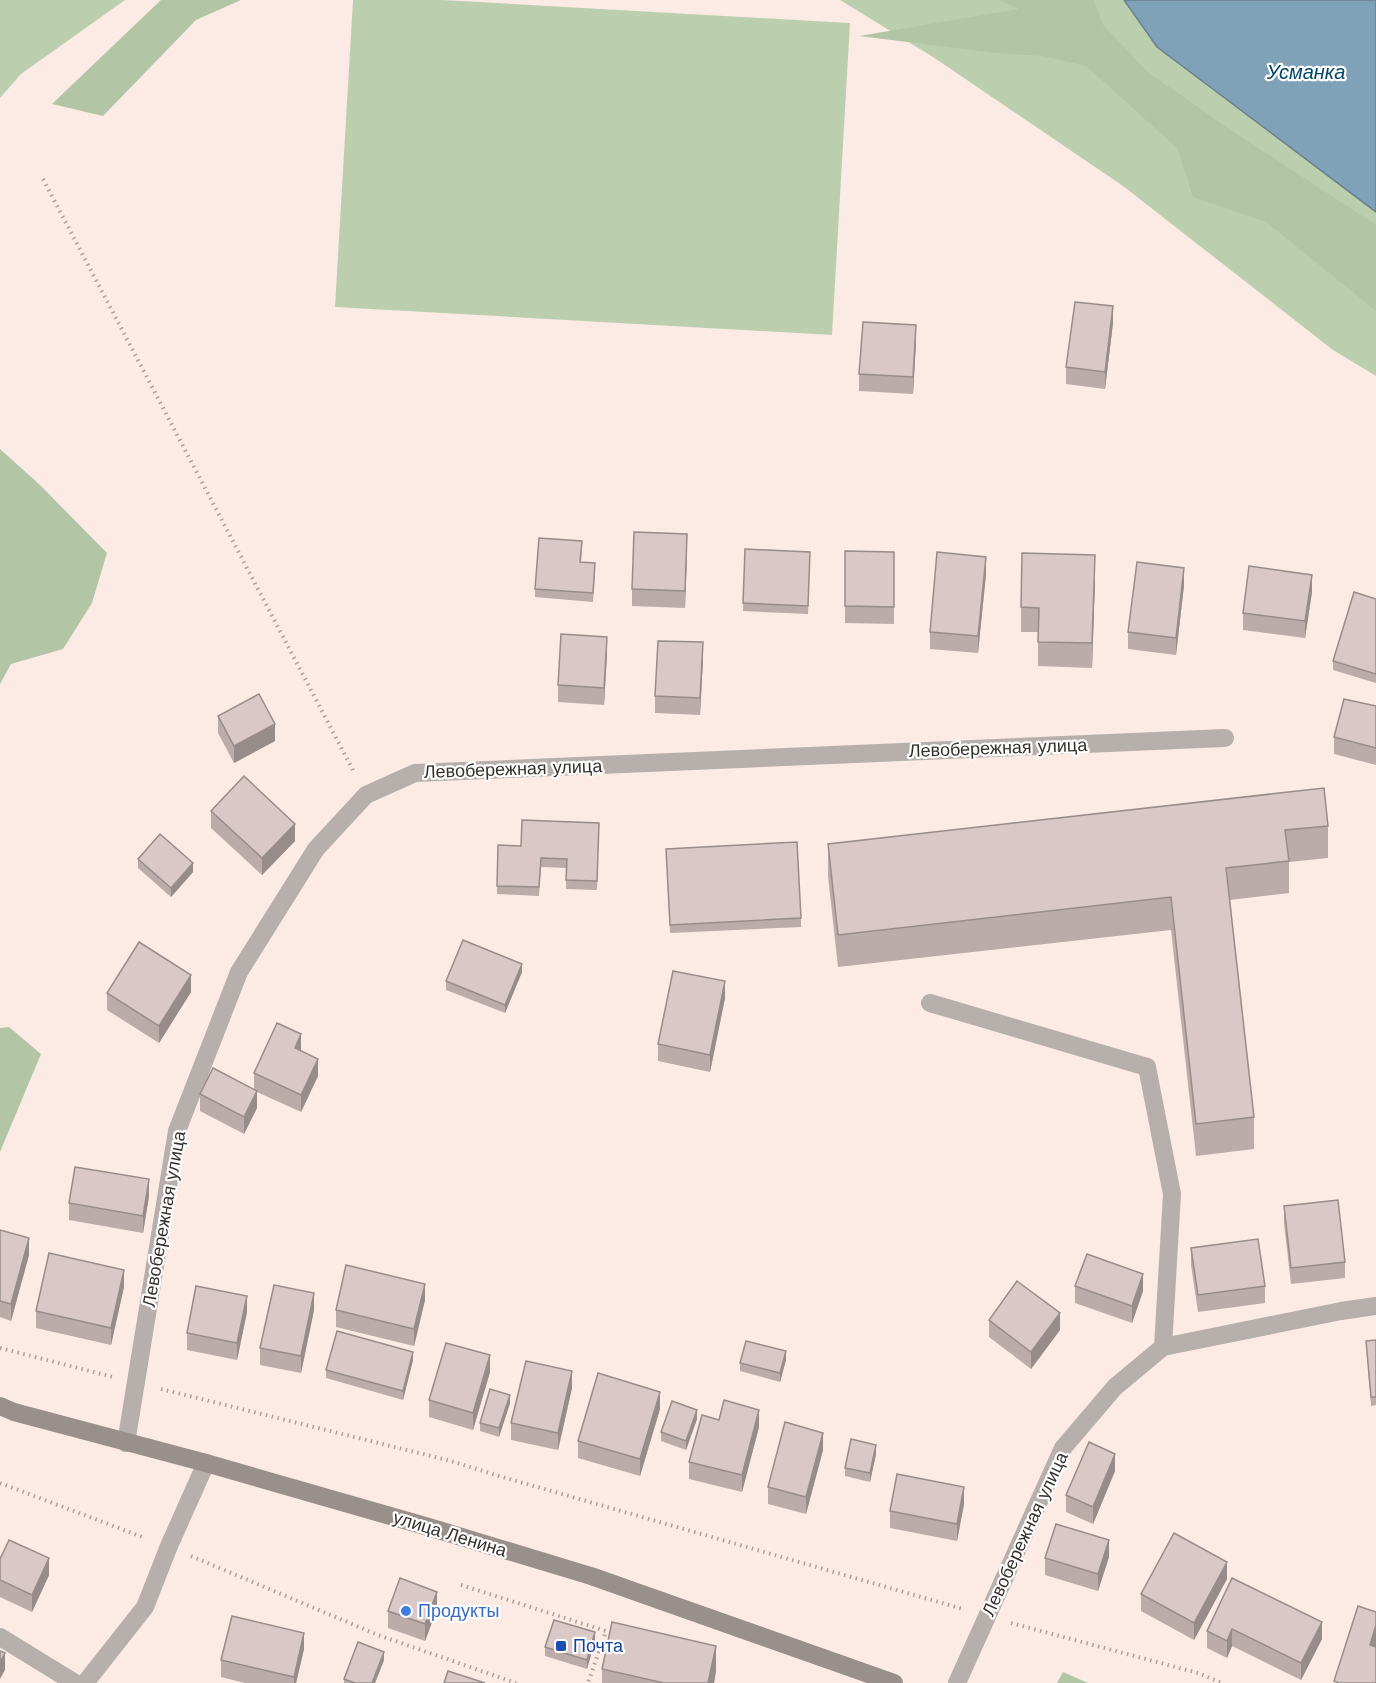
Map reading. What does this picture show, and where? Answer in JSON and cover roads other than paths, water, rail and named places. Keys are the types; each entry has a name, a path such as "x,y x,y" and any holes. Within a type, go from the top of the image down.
{"main road":[{"name":"улица Ленина","path":"0,1406 14,1412 206,1463 432,1528 591,1576 894,1683"}],"street":[{"name":"Левобережная улица","path":"126,1443 177,1131 239,972 316,849 366,795 415,773 1225,738"},
{"path":"930,1003 1147,1067 1172,1194 1163,1347"},
{"name":"Левобережная улица","path":"957,1683 1063,1449 1115,1387 1163,1347 1329,1313 1376,1306"},
{"path":"86,1683 145,1607 168,1546 206,1463"},
{"path":"0,1637 75,1683"}],"water":[{"name":"Усманка","path":"1124,0 1376,0 1376,212 1157,47"}],"place":[{"name":"Продукты","path":"406,1611"},
{"name":"Почта","path":"561,1646"}]}
